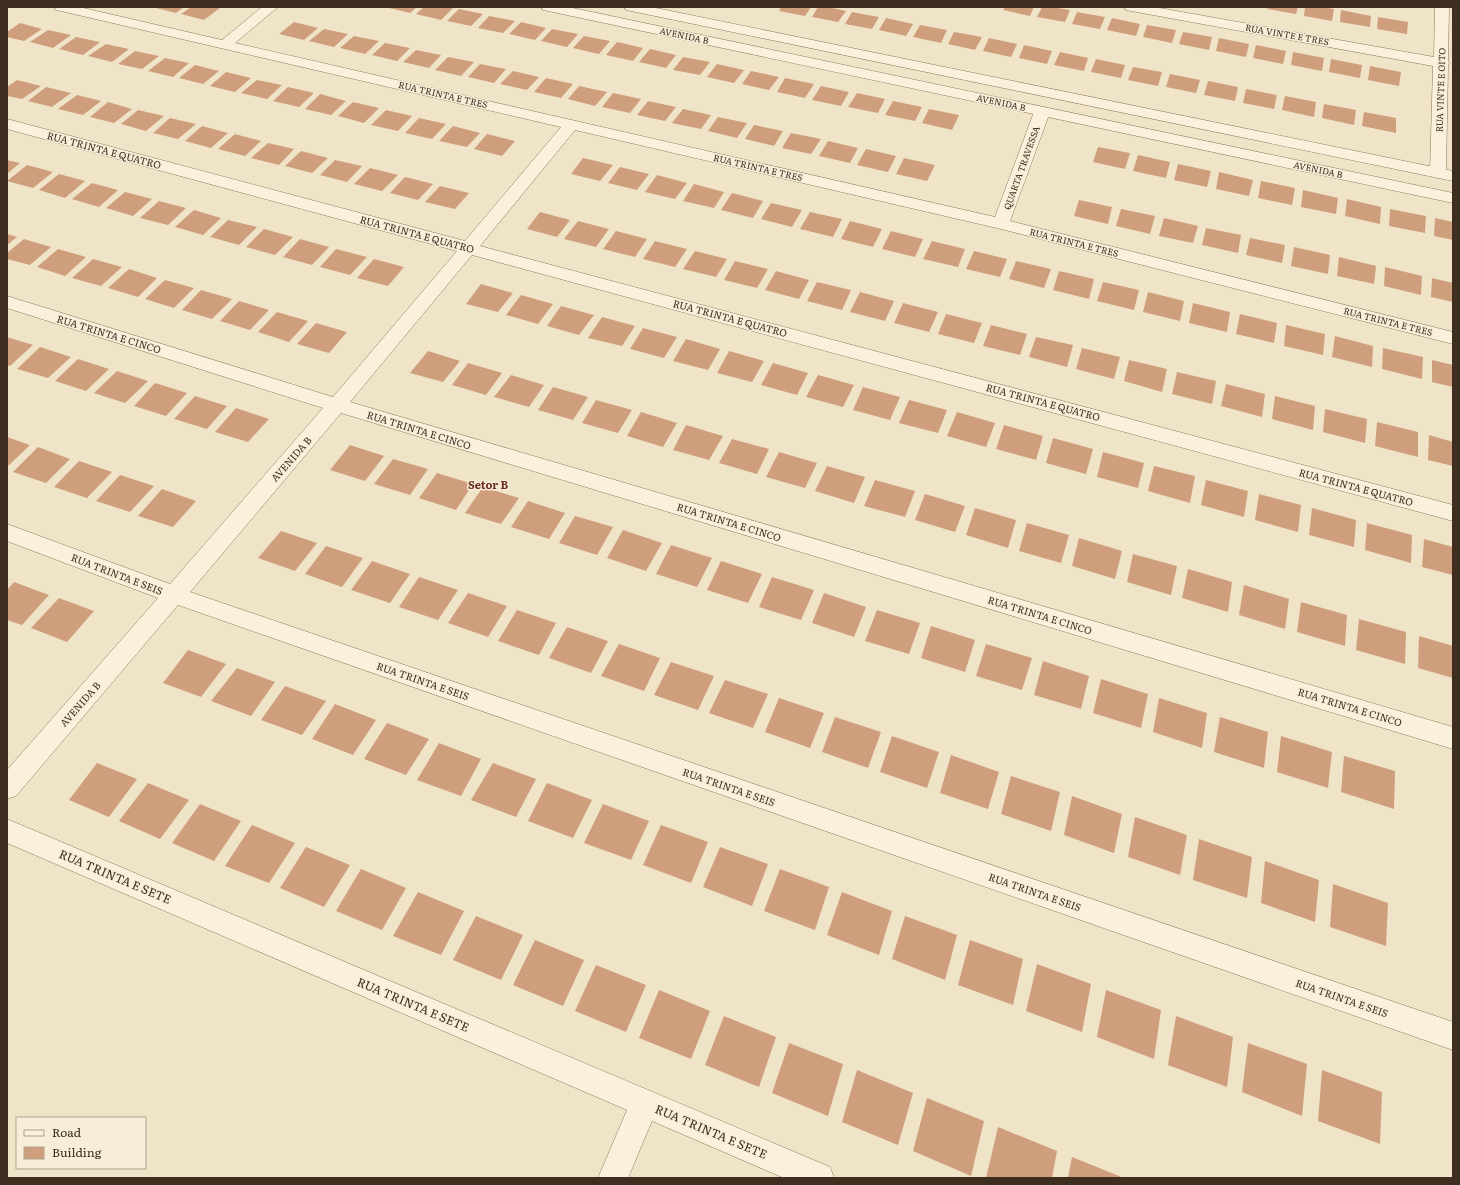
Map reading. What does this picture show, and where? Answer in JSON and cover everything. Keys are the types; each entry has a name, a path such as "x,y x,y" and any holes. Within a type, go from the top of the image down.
{"street":[{"name":"RUA TRINTA E TRES","path":"62,7 1001,224 1453,338"},
{"path":"224,45 271,7"},
{"name":"AVENIDA B","path":"548,7 1453,198"},
{"name":"AVENIDA B","path":"631,7 663,10 1453,176"},
{"name":"RUA VINTE E TRES","path":"1131,7 1442,63"},
{"name":"RUA VINTE E OITO","path":"1438,173 1442,63 1442,7"},
{"name":"QUARTA TRAVESSA","path":"1001,224 1042,112"},
{"name":"RUA TRINTA E QUATRO","path":"7,124 1453,513"},
{"name":"AVENIDA B","path":"7,788 337,405 470,248 570,125"},
{"name":"RUA TRINTA E CINCO","path":"7,302 337,405 1453,738"},
{"name":"RUA TRINTA E SEIS","path":"7,532 174,595 1453,1036"},
{"name":"RUA TRINTA E SETE","path":"7,831 819,1178"},
{"path":"613,1178 644,1104"}],"building":[{"path":"152,7 184,7 176,13"},
{"path":"191,7 220,8 204,20 181,14"},
{"path":"385,7 417,7 410,13"},
{"path":"424,7 453,8 441,20 416,14"},
{"path":"781,7 811,7 805,16 779,11"},
{"path":"818,7 828,7 846,11 838,22 812,17"},
{"path":"1005,7 1034,7 1030,16 1003,10"},
{"path":"1042,7 1070,10 1065,22 1037,17"},
{"path":"1268,7 1298,7 1296,14 1267,9"},
{"path":"1305,7 1334,9 1332,21 1304,16"},
{"path":"459,9 483,14 471,26 447,21"},
{"path":"1341,10 1371,16 1370,27 1340,22"},
{"path":"852,12 879,17 872,29 845,24"},
{"path":"1077,12 1105,17 1100,29 1072,24"},
{"path":"489,16 515,21 503,33 478,28"},
{"path":"1378,17 1408,22 1407,34 1377,29"},
{"path":"886,18 913,24 906,36 879,30"},
{"path":"1112,18 1140,24 1136,36 1107,30"},
{"path":"294,22 318,28 304,40 279,34"},
{"path":"521,22 546,28 535,40 509,34"},
{"path":"20,23 42,29 24,41 7,37 7,32"},
{"path":"920,25 947,30 941,43 913,37"},
{"path":"1147,25 1176,30 1172,43 1143,37"},
{"path":"324,29 348,34 334,47 309,41"},
{"path":"552,29 578,34 567,47 541,41"},
{"path":"48,30 71,35 53,48 30,42"},
{"path":"954,32 982,37 975,50 948,44"},
{"path":"1183,32 1212,37 1209,50 1179,44"},
{"path":"354,36 379,41 365,54 340,48"},
{"path":"584,36 610,41 599,54 573,48"},
{"path":"76,37 100,42 83,55 59,49"},
{"path":"989,38 1017,44 1011,57 983,51"},
{"path":"1219,38 1249,44 1246,57 1216,51"},
{"path":"617,42 643,48 633,61 606,55"},
{"path":"385,43 410,48 397,61 372,55"},
{"path":"106,44 129,49 112,62 88,56"},
{"path":"1024,45 1052,51 1047,64 1019,58"},
{"path":"1256,45 1286,51 1283,64 1253,58"},
{"path":"650,49 676,55 666,68 639,62"},
{"path":"416,50 441,55 429,68 403,62"},
{"path":"135,51 159,56 142,69 118,64"},
{"path":"1060,52 1088,58 1084,71 1054,65"},
{"path":"1293,52 1324,58 1322,71 1291,65"},
{"path":"448,57 474,62 461,76 435,70"},
{"path":"683,57 710,62 700,75 673,70"},
{"path":"165,58 189,63 173,77 148,71"},
{"path":"1096,59 1125,65 1121,78 1091,72"},
{"path":"1331,59 1362,65 1360,78 1329,72"},
{"path":"480,64 506,69 494,83 468,77"},
{"path":"717,64 744,70 734,83 707,77"},
{"path":"195,65 219,71 203,84 179,78"},
{"path":"1370,66 1401,72 1399,86 1368,80"},
{"path":"1133,67 1162,72 1158,86 1128,80"},
{"path":"513,71 539,77 527,90 500,84"},
{"path":"751,71 779,77 769,90 742,84"},
{"path":"226,72 251,78 235,92 210,86"},
{"path":"1170,74 1200,80 1196,93 1166,87"},
{"path":"546,78 573,84 561,98 534,92"},
{"path":"785,78 814,84 805,98 777,92"},
{"path":"17,80 41,86 22,99 7,96 7,87"},
{"path":"257,80 282,85 267,99 241,93"},
{"path":"1208,81 1238,87 1235,101 1204,95"},
{"path":"579,86 607,92 595,106 568,99"},
{"path":"821,86 849,92 841,106 812,100"},
{"path":"46,87 71,93 52,107 28,101"},
{"path":"288,87 314,93 299,107 273,101"},
{"path":"1246,89 1277,95 1274,109 1243,103"},
{"path":"613,93 641,99 630,113 602,107"},
{"path":"857,93 885,99 878,113 848,107"},
{"path":"320,94 346,101 331,115 305,109"},
{"path":"77,95 101,101 83,115 58,109"},
{"path":"1285,96 1316,102 1314,117 1282,110"},
{"path":"648,101 676,107 665,121 637,115"},
{"path":"893,101 922,107 915,121 885,115"},
{"path":"108,102 132,109 114,123 90,117"},
{"path":"353,102 379,108 364,123 338,116"},
{"path":"1324,104 1356,110 1354,125 1322,118"},
{"path":"683,109 711,115 701,129 672,123"},
{"path":"929,109 959,115 952,130 922,123"},
{"path":"138,110 164,116 146,131 121,124"},
{"path":"386,110 412,116 398,131 371,125"},
{"path":"1364,112 1396,118 1396,133 1362,126"},
{"path":"718,117 747,123 737,138 708,131"},
{"path":"170,118 196,124 178,139 153,133"},
{"path":"419,118 446,124 432,139 405,133"},
{"path":"754,125 783,131 774,146 745,139"},
{"path":"202,126 228,133 211,148 185,141"},
{"path":"453,126 480,133 467,147 439,141"},
{"path":"791,133 821,139 811,154 782,148"},
{"path":"235,134 261,141 245,156 218,149"},
{"path":"487,134 515,141 502,156 474,149"},
{"path":"828,141 858,148 850,163 819,156"},
{"path":"268,143 294,149 279,165 251,158"},
{"path":"1098,147 1130,153 1125,169 1093,162"},
{"path":"866,149 896,156 888,172 857,165"},
{"path":"301,151 328,158 312,173 285,166"},
{"path":"1138,155 1170,162 1166,178 1133,171"},
{"path":"583,158 613,165 600,181 571,174"},
{"path":"904,158 935,165 927,181 896,174"},
{"path":"7,160 20,163 7,174"},
{"path":"335,160 362,166 347,182 320,175"},
{"path":"1178,164 1211,171 1207,187 1174,180"},
{"path":"27,165 53,172 33,188 7,181"},
{"path":"620,167 649,174 637,190 608,183"},
{"path":"370,168 398,175 382,191 354,184"},
{"path":"1219,172 1253,180 1249,196 1216,189"},
{"path":"59,174 85,181 65,198 39,190"},
{"path":"657,175 687,183 675,199 645,192"},
{"path":"405,177 433,184 418,200 390,193"},
{"path":"1261,181 1295,188 1292,205 1258,198"},
{"path":"92,183 118,190 99,207 72,199"},
{"path":"694,184 724,192 714,208 683,201"},
{"path":"440,186 469,193 455,209 425,202"},
{"path":"1303,190 1338,198 1336,214 1301,207"},
{"path":"125,192 152,199 133,216 106,208"},
{"path":"732,193 763,201 753,218 721,210"},
{"path":"1347,199 1381,207 1380,224 1345,216"},
{"path":"1079,200 1112,207 1108,224 1074,216"},
{"path":"159,201 186,208 168,225 140,218"},
{"path":"771,203 802,210 792,227 761,219"},
{"path":"1121,209 1155,216 1150,234 1116,226"},
{"path":"1390,209 1426,216 1425,233 1389,226"},
{"path":"194,210 221,218 203,235 175,227"},
{"path":"540,212 570,220 557,237 527,229"},
{"path":"810,212 842,219 833,237 800,229"},
{"path":"1164,218 1198,226 1193,243 1159,236"},
{"path":"1435,218 1453,222 1453,240 1434,236"},
{"path":"228,220 257,227 239,245 210,237"},
{"path":"578,221 609,229 596,247 564,239"},
{"path":"850,221 882,229 873,247 841,239"},
{"path":"1206,228 1241,235 1238,253 1202,245"},
{"path":"264,229 293,237 275,255 246,247"},
{"path":"616,231 647,239 635,257 603,249"},
{"path":"891,231 923,239 915,257 882,249"},
{"path":"7,234 17,237 7,245"},
{"path":"1250,238 1285,245 1282,263 1246,255"},
{"path":"24,239 51,247 30,265 7,259 7,253"},
{"path":"300,239 329,247 312,265 283,257"},
{"path":"655,241 687,249 675,267 643,259"},
{"path":"932,241 965,249 958,267 923,259"},
{"path":"1294,247 1330,255 1328,274 1291,266"},
{"path":"58,249 86,257 65,276 37,267"},
{"path":"336,249 367,257 350,275 320,267"},
{"path":"695,251 727,259 716,277 683,269"},
{"path":"974,251 1007,259 1000,277 966,269"},
{"path":"1339,257 1376,266 1374,284 1337,276"},
{"path":"93,259 122,267 101,286 72,278"},
{"path":"374,259 404,267 388,286 357,278"},
{"path":"735,261 768,269 757,288 724,280"},
{"path":"1016,261 1051,269 1044,288 1009,279"},
{"path":"1385,267 1422,276 1421,295 1384,286"},
{"path":"129,269 157,278 138,297 108,288"},
{"path":"776,271 809,280 799,299 765,290"},
{"path":"1059,271 1094,279 1089,299 1053,290"},
{"path":"1432,278 1453,283 1453,302 1431,297"},
{"path":"165,280 194,288 174,308 145,299"},
{"path":"817,282 851,290 842,310 807,301"},
{"path":"1103,282 1139,290 1134,310 1097,301"},
{"path":"481,284 513,293 498,312 466,304"},
{"path":"201,290 232,299 212,319 182,310"},
{"path":"860,292 894,301 885,321 850,312"},
{"path":"1148,292 1184,301 1180,321 1143,312"},
{"path":"521,295 553,304 538,324 506,315"},
{"path":"239,301 269,310 250,330 220,321"},
{"path":"903,303 938,312 929,332 894,323"},
{"path":"1193,303 1230,312 1227,332 1189,323"},
{"path":"561,306 594,315 579,335 547,326"},
{"path":"277,312 308,321 289,342 258,332"},
{"path":"946,314 982,323 974,343 938,334"},
{"path":"1240,314 1277,323 1274,343 1236,334"},
{"path":"602,317 635,326 622,346 588,338"},
{"path":"316,323 347,332 329,353 297,344"},
{"path":"991,325 1027,334 1020,355 983,346"},
{"path":"1286,325 1325,334 1323,355 1284,346"},
{"path":"643,328 677,337 664,358 630,349"},
{"path":"1335,336 1373,346 1372,367 1332,357"},
{"path":"7,337 33,345 10,366 7,365"},
{"path":"1036,337 1073,345 1067,367 1029,357"},
{"path":"686,339 720,349 708,370 673,361"},
{"path":"40,347 71,357 48,378 17,369"},
{"path":"1082,348 1120,357 1114,379 1076,369"},
{"path":"1383,348 1423,357 1422,379 1382,369"},
{"path":"428,351 460,361 443,382 410,373"},
{"path":"729,351 764,361 752,382 717,373"},
{"path":"78,359 109,369 86,391 55,381"},
{"path":"1129,360 1167,369 1162,392 1124,381"},
{"path":"1432,360 1453,365 1453,387 1432,382"},
{"path":"468,363 502,373 486,395 452,385"},
{"path":"773,363 808,373 797,395 761,385"},
{"path":"117,371 148,381 125,403 94,393"},
{"path":"1177,372 1216,381 1212,404 1172,394"},
{"path":"511,375 544,385 529,407 494,397"},
{"path":"818,375 854,385 843,407 806,397"},
{"path":"155,383 187,393 166,416 134,406"},
{"path":"1226,384 1265,394 1262,417 1221,406"},
{"path":"553,387 588,397 573,420 538,410"},
{"path":"863,387 900,397 890,420 853,410"},
{"path":"195,396 227,406 207,429 174,419"},
{"path":"1275,396 1315,406 1313,430 1272,419"},
{"path":"596,400 632,410 618,433 582,423"},
{"path":"909,400 947,410 938,433 899,423"},
{"path":"236,408 269,419 248,442 215,432"},
{"path":"1325,409 1367,419 1365,443 1323,432"},
{"path":"641,412 677,423 663,447 627,436"},
{"path":"957,412 995,423 986,447 947,436"},
{"path":"1377,422 1418,432 1418,457 1375,446"},
{"path":"686,425 723,436 709,460 673,450"},
{"path":"1004,425 1043,436 1036,460 996,449"},
{"path":"1429,435 1453,442 1453,466 1428,460"},
{"path":"7,437 30,445 7,467"},
{"path":"1053,438 1093,449 1086,474 1046,463"},
{"path":"732,439 769,449 757,474 719,463"},
{"path":"350,445 384,456 365,481 330,470"},
{"path":"38,447 70,459 46,483 13,472"},
{"path":"779,452 817,463 805,488 766,477"},
{"path":"1103,452 1144,463 1138,488 1097,477"},
{"path":"393,459 428,469 410,495 374,484"},
{"path":"79,461 112,472 87,498 54,487"},
{"path":"827,466 865,477 854,503 815,491"},
{"path":"1154,466 1195,476 1190,503 1148,491"},
{"path":"437,473 473,484 456,510 419,498"},
{"path":"120,475 154,486 130,512 96,501"},
{"path":"875,480 915,491 905,517 864,506"},
{"path":"1206,480 1248,491 1244,517 1201,505"},
{"path":"483,487 519,498 501,524 465,513"},
{"path":"162,489 196,501 173,527 138,516"},
{"path":"925,494 965,506 955,532 915,520"},
{"path":"1259,494 1301,505 1298,532 1255,520"},
{"path":"528,501 565,513 549,539 511,527"},
{"path":"975,508 1016,520 1008,548 966,535"},
{"path":"1312,508 1356,520 1354,547 1309,535"},
{"path":"575,516 613,527 597,555 559,543"},
{"path":"1027,523 1069,535 1061,563 1019,551"},
{"path":"1367,523 1412,535 1411,563 1365,550"},
{"path":"623,530 662,543 646,571 607,558"},
{"path":"281,531 317,543 295,571 258,558"},
{"path":"1079,538 1122,551 1115,579 1072,566"},
{"path":"1424,539 1453,547 1453,575 1422,567"},
{"path":"671,545 712,558 697,587 656,574"},
{"path":"326,546 363,558 342,587 305,574"},
{"path":"1133,554 1177,566 1171,595 1127,582"},
{"path":"372,561 410,574 390,603 351,590"},
{"path":"721,561 762,574 748,603 707,590"},
{"path":"1188,569 1232,582 1228,612 1182,598"},
{"path":"419,577 458,590 438,620 399,607"},
{"path":"772,577 814,590 801,620 759,607"},
{"path":"14,582 49,595 22,625 7,620 7,590"},
{"path":"1244,585 1289,599 1285,629 1239,615"},
{"path":"468,593 507,606 488,637 448,623"},
{"path":"824,593 866,607 854,637 812,623"},
{"path":"59,598 94,611 67,642 31,628"},
{"path":"1301,602 1347,615 1345,646 1297,632"},
{"path":"517,610 556,623 539,655 498,641"},
{"path":"877,610 920,623 909,654 865,641"},
{"path":"1359,619 1406,632 1405,664 1356,650"},
{"path":"931,626 975,640 965,672 921,658"},
{"path":"567,627 608,641 591,673 549,658"},
{"path":"1419,636 1453,646 1453,678 1418,668"},
{"path":"619,644 660,658 644,691 601,676"},
{"path":"986,644 1032,658 1022,690 976,676"},
{"path":"188,650 226,664 201,697 163,683"},
{"path":"1043,661 1089,676 1081,709 1034,695"},
{"path":"671,662 714,676 698,710 654,695"},
{"path":"237,668 275,682 251,716 211,701"},
{"path":"1101,679 1148,694 1141,728 1093,713"},
{"path":"725,680 768,694 753,728 709,713"},
{"path":"285,686 326,701 302,735 261,720"},
{"path":"779,698 824,713 810,748 765,732"},
{"path":"1159,698 1207,713 1202,748 1153,732"},
{"path":"335,704 376,720 353,755 312,739"},
{"path":"835,717 881,732 868,768 822,752"},
{"path":"1220,717 1268,732 1264,768 1214,752"},
{"path":"387,723 429,739 406,775 364,759"},
{"path":"892,736 939,752 927,788 880,772"},
{"path":"1281,736 1332,752 1328,788 1277,772"},
{"path":"439,743 481,759 461,796 417,780"},
{"path":"951,755 999,772 988,809 940,793"},
{"path":"1344,756 1395,771 1394,809 1341,792"},
{"path":"97,763 137,779 109,817 69,800"},
{"path":"493,763 536,779 516,817 471,800"},
{"path":"1011,776 1060,792 1051,831 1001,814"},
{"path":"148,783 189,800 160,839 119,821"},
{"path":"547,783 592,800 573,838 528,821"},
{"path":"1072,796 1122,814 1114,853 1064,835"},
{"path":"200,804 241,821 214,861 172,843"},
{"path":"603,804 649,821 631,860 584,843"},
{"path":"1135,817 1187,835 1180,875 1128,857"},
{"path":"252,825 295,843 269,883 225,866"},
{"path":"661,825 708,842 691,883 643,865"},
{"path":"1199,839 1252,857 1247,898 1193,880"},
{"path":"306,847 350,865 324,907 280,888"},
{"path":"720,847 768,864 752,906 703,887"},
{"path":"1265,861 1319,880 1315,922 1261,903"},
{"path":"361,869 406,888 382,930 336,911"},
{"path":"780,869 829,887 815,930 764,911"},
{"path":"1333,884 1388,903 1386,946 1330,927"},
{"path":"418,892 464,911 441,955 393,936"},
{"path":"842,892 892,911 879,955 827,935"},
{"path":"476,916 523,935 501,980 453,960"},
{"path":"905,916 957,935 945,980 892,959"},
{"path":"535,940 584,960 563,1006 513,985"},
{"path":"970,940 1023,959 1013,1005 958,985"},
{"path":"1037,964 1091,984 1082,1032 1026,1011"},
{"path":"596,965 646,985 626,1032 575,1011"},
{"path":"659,990 710,1011 691,1059 639,1038"},
{"path":"1106,990 1161,1010 1154,1059 1097,1037"},
{"path":"724,1016 776,1037 759,1087 705,1065"},
{"path":"1176,1016 1233,1037 1227,1087 1168,1065"},
{"path":"789,1043 843,1064 828,1116 772,1093"},
{"path":"1248,1043 1307,1064 1302,1116 1242,1092"},
{"path":"857,1070 913,1093 898,1145 842,1122"},
{"path":"1322,1070 1382,1092 1380,1144 1318,1121"},
{"path":"927,1098 984,1121 971,1176 913,1151"},
{"path":"998,1127 1057,1151 1052,1178 986,1178"},
{"path":"1072,1157 1124,1178 1068,1178"}],"district":[{"name":"Setor B","path":"488,485"}]}
